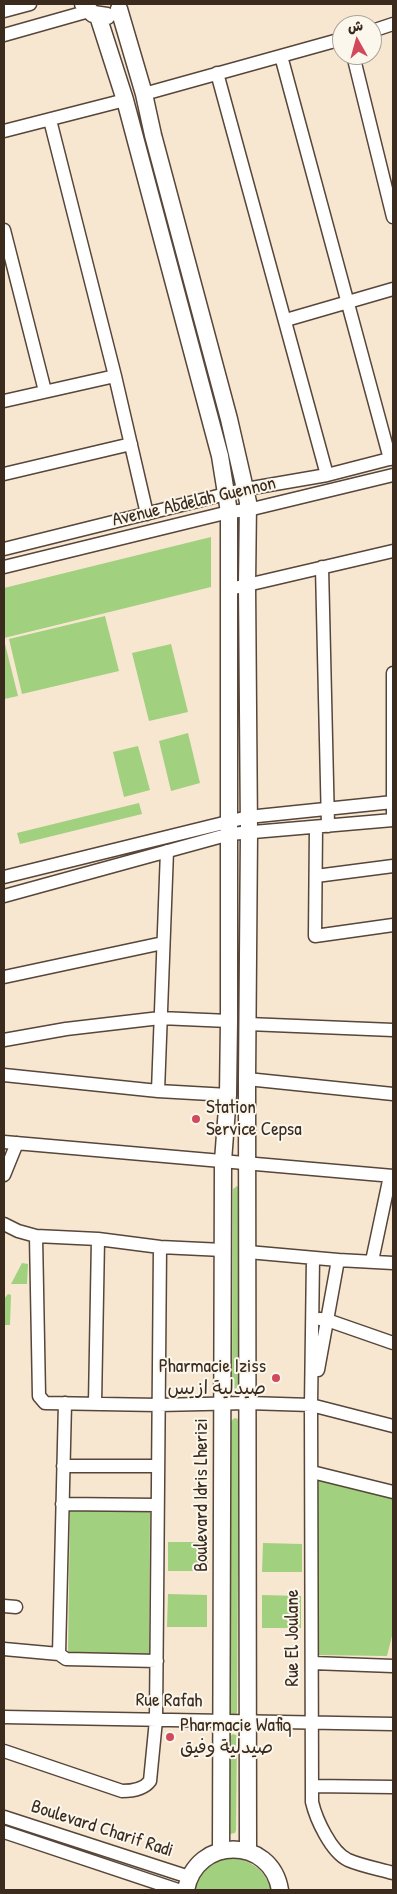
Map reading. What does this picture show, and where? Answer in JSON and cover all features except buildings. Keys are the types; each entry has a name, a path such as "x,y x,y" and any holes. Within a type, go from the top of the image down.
{"main road":[{"path":"90,10 107,16 120,6 224,400 246,489 248,510 246,585 249,833 247,1079 248,1852"},
{"name":"Boulevard Idris Lherizi","path":"90,10 124,99 220,456 229,512 229,1020 228,1095 223,1161 220,1851"},
{"path":"124,99 144,93"},
{"path":"188,1884 202,1860 220,1851 232,1849 248,1852 261,1858 269,1866 280,1890"}],"street":[{"path":"4,11 30,4"},
{"path":"4,35 90,10"},
{"path":"144,93 332,42"},
{"path":"281,56 392,459"},
{"path":"355,65 393,217"},
{"path":"217,73 327,475"},
{"path":"4,131 124,99"},
{"path":"50,120 115,376 147,514"},
{"path":"4,230 45,391"},
{"path":"286,320 393,289"},
{"path":"4,401 115,376"},
{"path":"4,474 131,444"},
{"name":"Avenue Abdelah Guennon","path":"4,549 246,489 327,475 392,459"},
{"name":"Avenue Abdelah Guennon","path":"4,567 229,512 248,510 393,475"},
{"path":"230,589 393,550"},
{"path":"322,567 326,808 316,876 316,936 393,925"},
{"path":"4,877 230,828 249,833 393,820 393,674"},
{"path":"4,896 167,851 230,828 248,817 393,802"},
{"path":"158,1092 167,851"},
{"path":"316,876 393,866"},
{"path":"4,977 163,943"},
{"path":"4,1040 66,1029 160,1018 229,1020"},
{"path":"248,1024 393,1030"},
{"path":"4,1076 158,1092 228,1095"},
{"path":"247,1079 393,1094"},
{"path":"4,1142 392,1176 372,1261"},
{"path":"4,1175 18,1143"},
{"path":"4,1224 36,1236 98,1239 160,1247 223,1250"},
{"path":"36,1236 39,1396 45,1403 158,1405 248,1403 311,1405 393,1426"},
{"path":"95,1404 98,1239"},
{"path":"4,1751 122,1791 134,1790 147,1785 150,1781 156,1720 160,1247"},
{"path":"248,1252 393,1263"},
{"path":"311,1405 313,1258"},
{"path":"311,1405 338,1260"},
{"path":"312,1319 327,1320 393,1343"},
{"path":"59,1654 65,1403"},
{"name":"Rue El Joulane","path":"311,1405 312,1802 321,1827 347,1860 393,1873"},
{"path":"64,1466 157,1466"},
{"path":"312,1472 393,1492"},
{"path":"62,1504 157,1505"},
{"path":"4,1649 59,1654 66,1659 157,1660"},
{"path":"312,1663 393,1666"},
{"name":"Rue Rafah","path":"4,1717 393,1722"},
{"path":"312,1786 393,1787"},
{"name":"Boulevard Charif Radi","path":"4,1817 188,1884"},
{"name":"Boulevard Charif Radi","path":"4,1832 178,1890"}],"green space":[{"path":"211,537 211,587 4,638 4,588"},
{"path":"105,616 119,671 22,694 9,639"},
{"path":"4,640 18,696 4,699"},
{"path":"171,644 188,712 149,721 132,653"},
{"path":"188,733 200,783 171,791 159,741"},
{"path":"138,746 150,790 124,797 113,752"},
{"path":"139,803 142,814 20,844 17,833"},
{"path":"237,1186 240,1189 239,1385 235,1389 232,1388 233,1189"},
{"path":"22,1263 28,1264 27,1284 11,1284"},
{"path":"8,1294 11,1295 10,1325 4,1325 4,1299"},
{"path":"235,1418 239,1422 236,1715 230,1714 231,1422"},
{"path":"317,1478 393,1497 393,1632 387,1656 315,1655"},
{"path":"70,1510 150,1511 149,1654 68,1653"},
{"path":"168,1542 208,1542 208,1571 168,1571"},
{"path":"263,1543 302,1544 302,1572 262,1572"},
{"path":"168,1594 207,1595 207,1627 167,1627"},
{"path":"262,1595 301,1596 301,1628 262,1628"},
{"path":"233,1734 237,1738 236,1830 235,1833 230,1834 229,1737"},
{"path":"236,1858 254,1865 266,1878 271,1890 195,1890 201,1876 210,1866 221,1860"}],"place":[{"name":"Station Service Cepsa","path":"196,1119"},
{"name":"Pharmacie Iziss صيدلية ازيس","path":"276,1378"},
{"name":"Pharmacie Wafiq صيدلية وفيق","path":"170,1737"}]}
